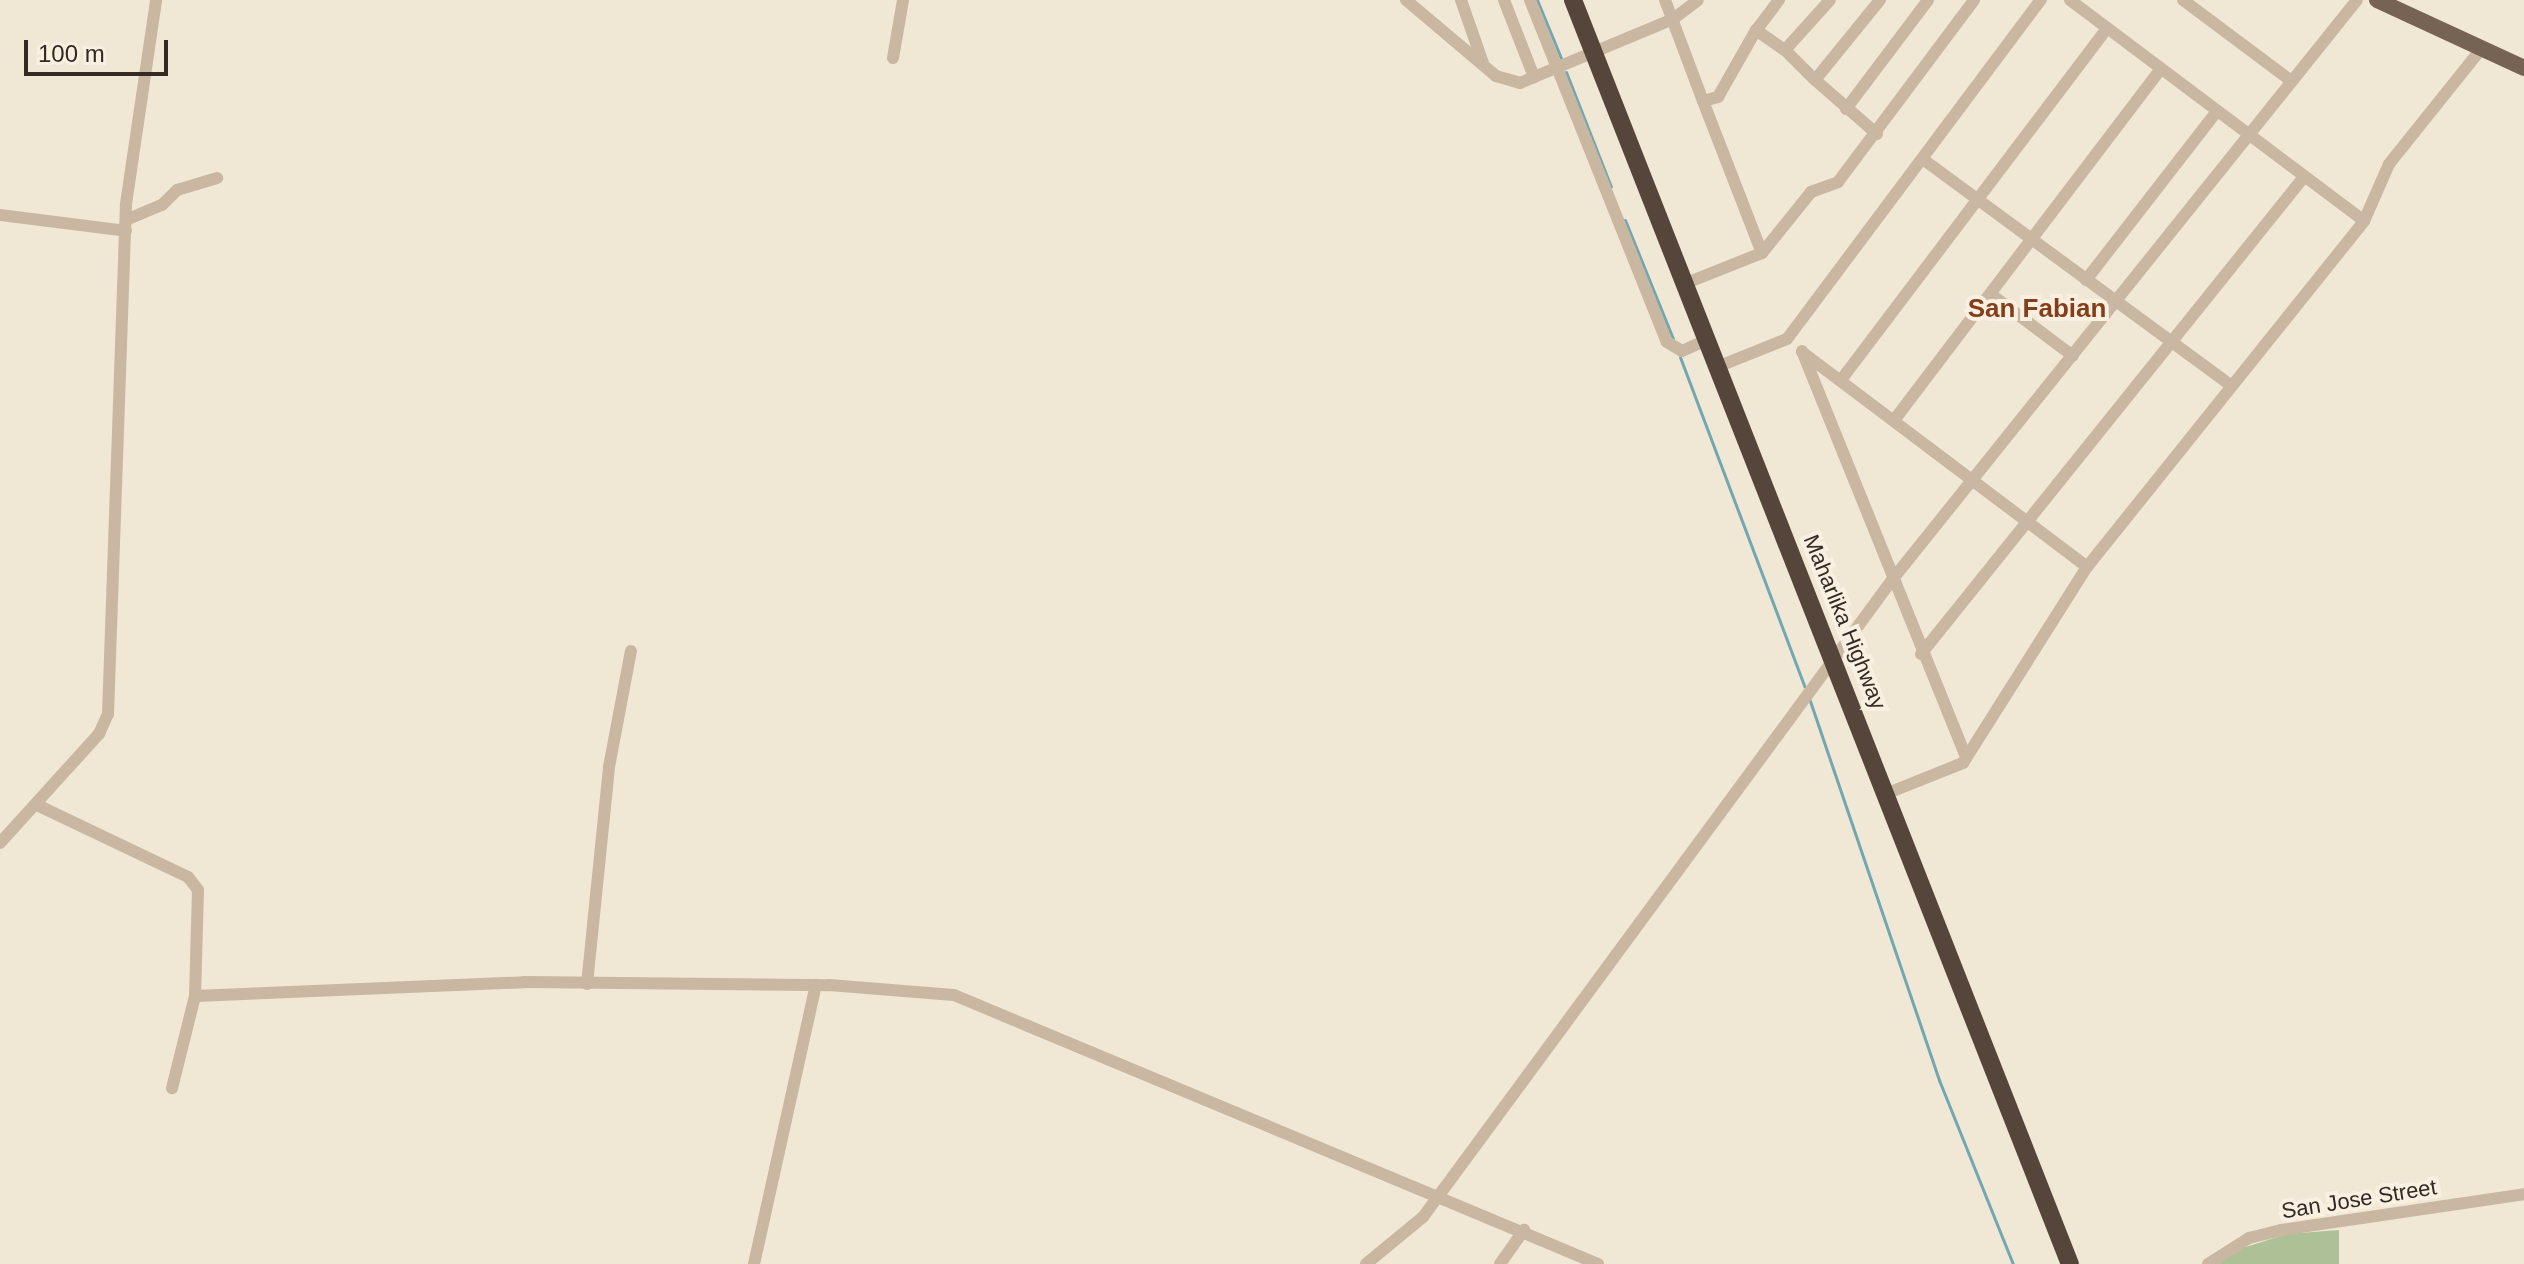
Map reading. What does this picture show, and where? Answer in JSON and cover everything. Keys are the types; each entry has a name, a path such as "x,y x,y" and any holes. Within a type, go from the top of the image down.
{"highway":[{"name":"Maharlika Highway","path":"1573,0 1888,793 2070,1264"}],"main road":[{"path":"2377,0 2524,68"}],"street":[{"path":"0,843 37,805 108,714 126,226 156,0"},
{"path":"893,58 903,0"},
{"path":"1406,0 1484,66 1510,83 1557,68 1592,50 1673,19 1698,0"},
{"path":"1418,0 1424,15"},
{"path":"1461,0 1484,66"},
{"path":"1504,0 1534,77"},
{"path":"1530,0 1667,342 1682,351 1707,340"},
{"path":"1665,0 1762,253"},
{"path":"1703,101 1718,97 1756,30 1779,0"},
{"path":"1785,50 1830,0"},
{"path":"1815,80 1880,0"},
{"path":"1846,109 1928,0"},
{"path":"1684,284 1762,253 1807,197 1838,182 1877,134 1974,0"},
{"path":"1717,367 1787,339 2041,0"},
{"path":"2070,0 2364,221"},
{"path":"2183,0 2290,80"},
{"path":"1366,1264 1423,1217 1434,1194 1892,580 2357,0"},
{"path":"1841,380 1980,201 2107,28"},
{"path":"1756,30 1785,50 1846,109 1877,134"},
{"path":"1888,793 1953,769 1966,756 2087,567 2228,383 2364,221 2389,164 2481,49"},
{"path":"1895,419 2033,243 2161,68"},
{"path":"2086,280 2217,111"},
{"path":"1924,160 2033,243 2228,383"},
{"path":"0,215 126,226 177,190 217,178"},
{"path":"1921,654 2031,523 2303,178"},
{"path":"1992,295 2073,356"},
{"path":"1787,339 1975,477 2087,567"},
{"path":"1802,351 1921,654 1966,756"},
{"path":"587,984 609,767 631,651"},
{"path":"37,805 194,883 200,898 195,996 172,1088"},
{"path":"195,996 587,984 816,985 921,990 972,1001 1524,1230 1598,1264"},
{"path":"754,1264 816,985"},
{"name":"San Jose Street","path":"2208,1264 2249,1238 2281,1230 2524,1194"},
{"path":"1500,1264 1524,1230"}],"green space":[{"path":"2339,1230 2339,1264 2219,1264 2233,1251 2287,1234"}],"waterway":[{"path":"1537,0 1561,58"},
{"path":"1566,72 1611,187"},
{"path":"1625,220 1673,339"},
{"path":"1680,357 1804,686"},
{"path":"1809,698 1939,1080 2013,1264"}],"district":[{"name":"San Fabian","path":"2037,309"}]}
